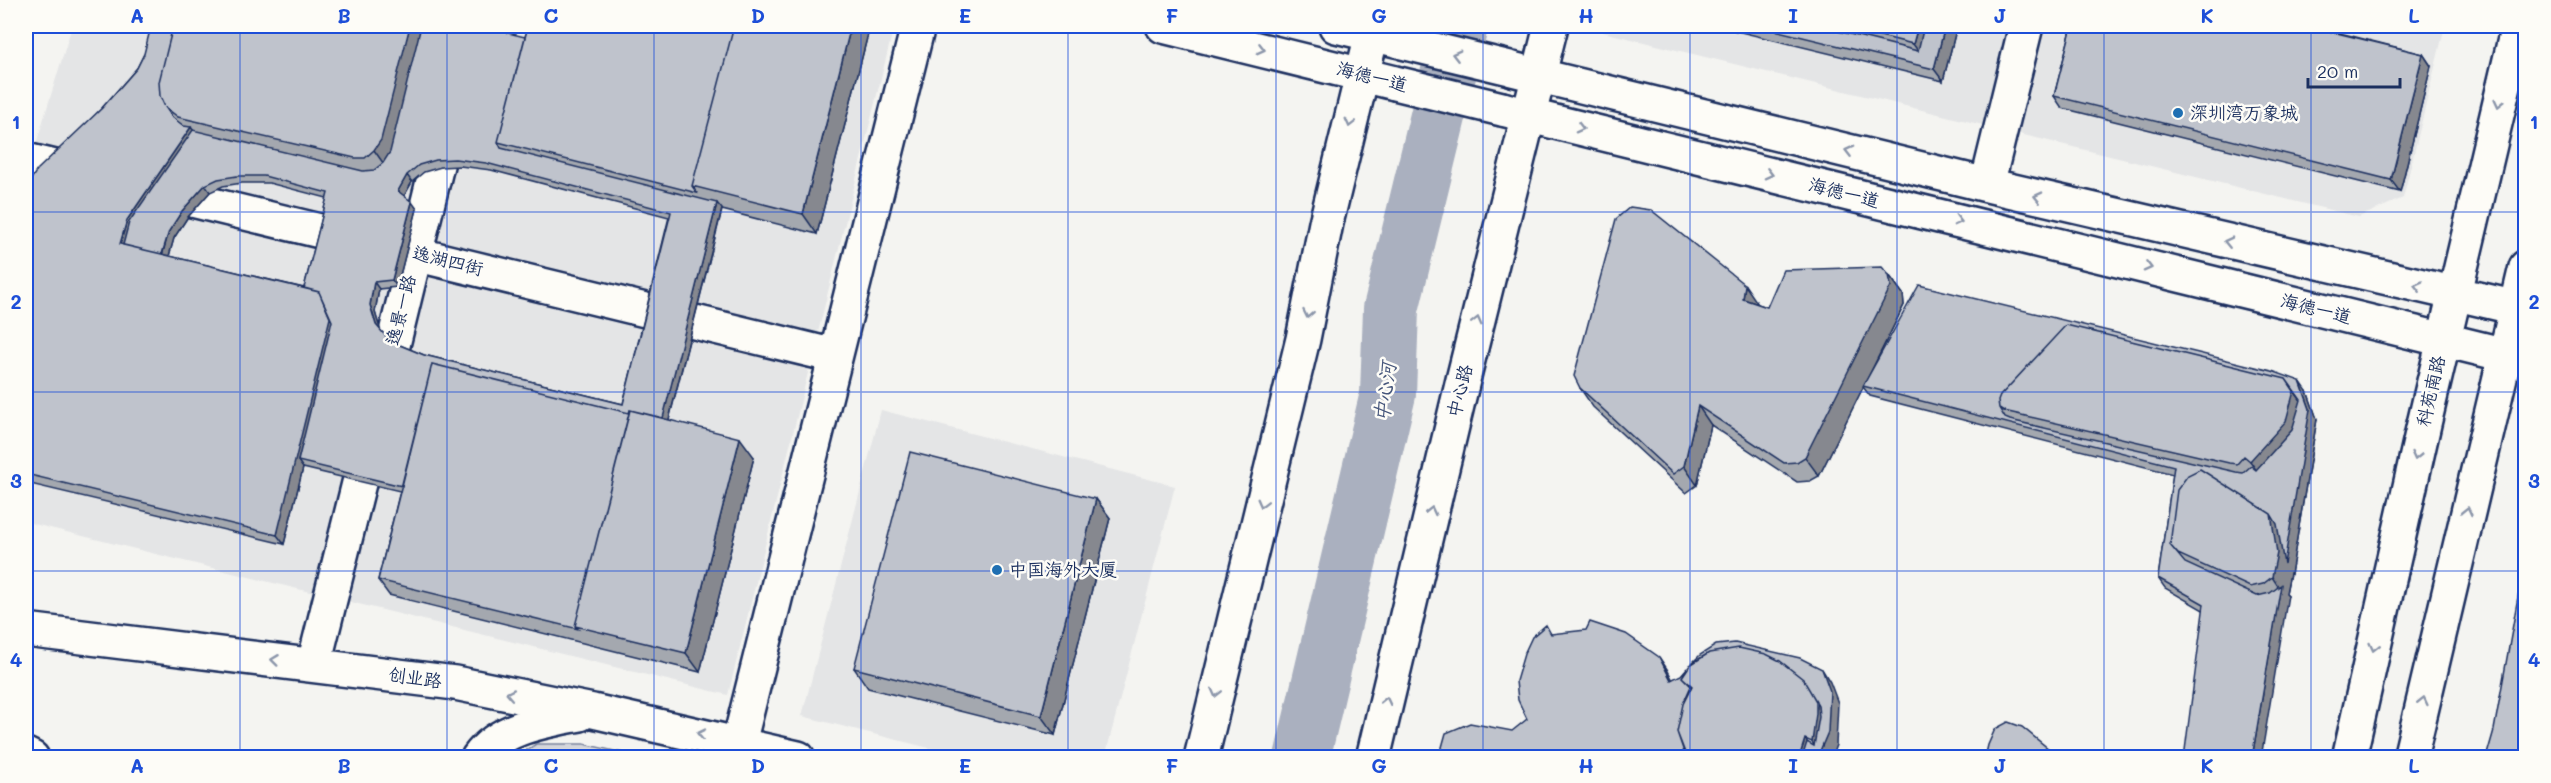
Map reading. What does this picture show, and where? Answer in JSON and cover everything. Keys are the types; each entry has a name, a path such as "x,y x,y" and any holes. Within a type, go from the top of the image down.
{"street":[{"path":"739,743 918,26"},
{"name":"海德一道","path":"1163,26 2515,358"},
{"path":"1336,26 1382,34 1987,185 2521,309"},
{"name":"中心路","path":"1373,758 1463,380 1524,71 1551,26"},
{"path":"1987,185 2026,26"},
{"name":"科苑南路","path":"2349,758 2443,340 2518,26"},
{"path":"1201,758 1303,339 1322,239 1362,74 1382,34"},
{"name":"逸景一路","path":"314,664 454,94"},
{"name":"逸湖四街","path":"26,160 835,356"},
{"path":"2410,758 2515,358 2526,267"},
{"path":"26,620 84,638"},
{"name":"创业路","path":"26,630 455,683 593,711 798,758"},
{"path":"478,758 483,750 505,735 538,722 593,711"},
{"path":"26,755 32,758"}],"shaded area":[{"path":"72,26 894,26 728,695 26,522 26,177"},
{"name":"深圳湾万象城","path":"1599,26 2445,26 2403,198 2359,217 1603,32"},
{"path":"881,410 1175,486 1105,757 965,757 802,716"},
{"path":"536,744 584,744 641,757 516,757"}],"building":[{"path":"151,26 173,26 159,82 160,96 172,117 184,126 191,127 127,220 120,244 319,292 330,318 277,535 26,474 26,187 37,170 102,108 137,68 144,54"},
{"path":"173,26 410,26 381,140 365,158 355,158 178,117 165,107 160,96 159,82"},
{"path":"421,26 479,26 525,37 498,142 501,148 717,203 663,418 630,410 629,413 432,364 402,486 298,461 332,321 319,292 304,288 328,193 264,176 218,179 205,185 182,211 169,231 162,254 123,245 129,222 193,130 363,171 374,170 383,163 390,152","holes":["455,159 486,163 671,212 623,404 424,355 390,341 376,325 370,305 374,282 392,280 412,202 398,191 407,175 419,165 436,160"]},
{"path":"528,26 734,26 692,186 697,193 498,142"},
{"path":"734,26 851,26 803,214 692,186"},
{"path":"1758,26 1817,26 1918,51 1924,26 1945,26 1934,69"},
{"path":"1840,26 1918,26 1913,44"},
{"path":"2072,26 2308,26 2423,54 2391,180 2054,96"},
{"path":"2308,26 2333,26 2331,31"},
{"path":"1630,207 1651,210 1745,285 1743,299 1767,307 1783,270 1882,267 1889,275 1891,286 1805,457 1797,462 1784,463 1698,406 1684,466 1673,474 1580,388 1574,376 1616,219"},
{"path":"1919,285 2272,371 2300,381 2310,409 2284,564 2277,524 2271,514 2200,469 2188,475 2177,490 2170,545 2185,563 2257,596 2270,593 2281,585 2252,758 2184,758 2204,604 2158,578 2174,466 1863,386","holes":["2066,325 2286,379 2301,400 2292,430 2256,470 2251,466 2243,473 2010,420 2005,418 1998,401 2000,396"]},
{"path":"2066,325 2286,379 2294,391 2286,421 2250,461 2244,456 2237,464 1999,408 2000,396"},
{"path":"432,364 629,413 575,626 578,629 378,580"},
{"path":"630,410 740,438 686,653 575,626"},
{"name":"中国海外大厦","path":"910,452 1096,499 1041,716 854,668"},
{"path":"2200,469 2271,514 2277,553 2272,577 2263,584 2250,587 2178,554 2170,545 2177,490 2188,475"},
{"path":"2526,562 2526,758 2486,758 2494,730"},
{"path":"1590,622 1626,634 1659,657 1671,680 1681,675 1687,668 1682,677 1691,686 1683,704 1677,732 1686,758 1439,758 1446,733 1470,723 1512,731 1527,719 1518,700 1516,681 1532,637 1546,625 1551,634 1586,630"},
{"path":"1735,643 1800,658 1822,669 1830,691 1828,732 1817,758 1802,758 1807,742 1814,746 1819,717 1818,705 1803,679 1780,661 1766,654 1739,648 1709,653 1692,663 1716,645"},
{"path":"1739,648 1766,654 1780,661 1803,679 1816,701 1812,742 1805,739 1799,758 1687,758 1677,732 1683,704 1692,686 1682,677 1690,665 1709,653"},
{"path":"2008,722 2022,727 2060,758 1985,758 1995,729"}],"waterway":[{"name":"中心河","path":"1302,758 1388,394 1391,309 1460,26"}],"place":[{"name":"深圳湾万象城","path":"2178,113"},
{"name":"中国海外大厦","path":"997,570"}]}
